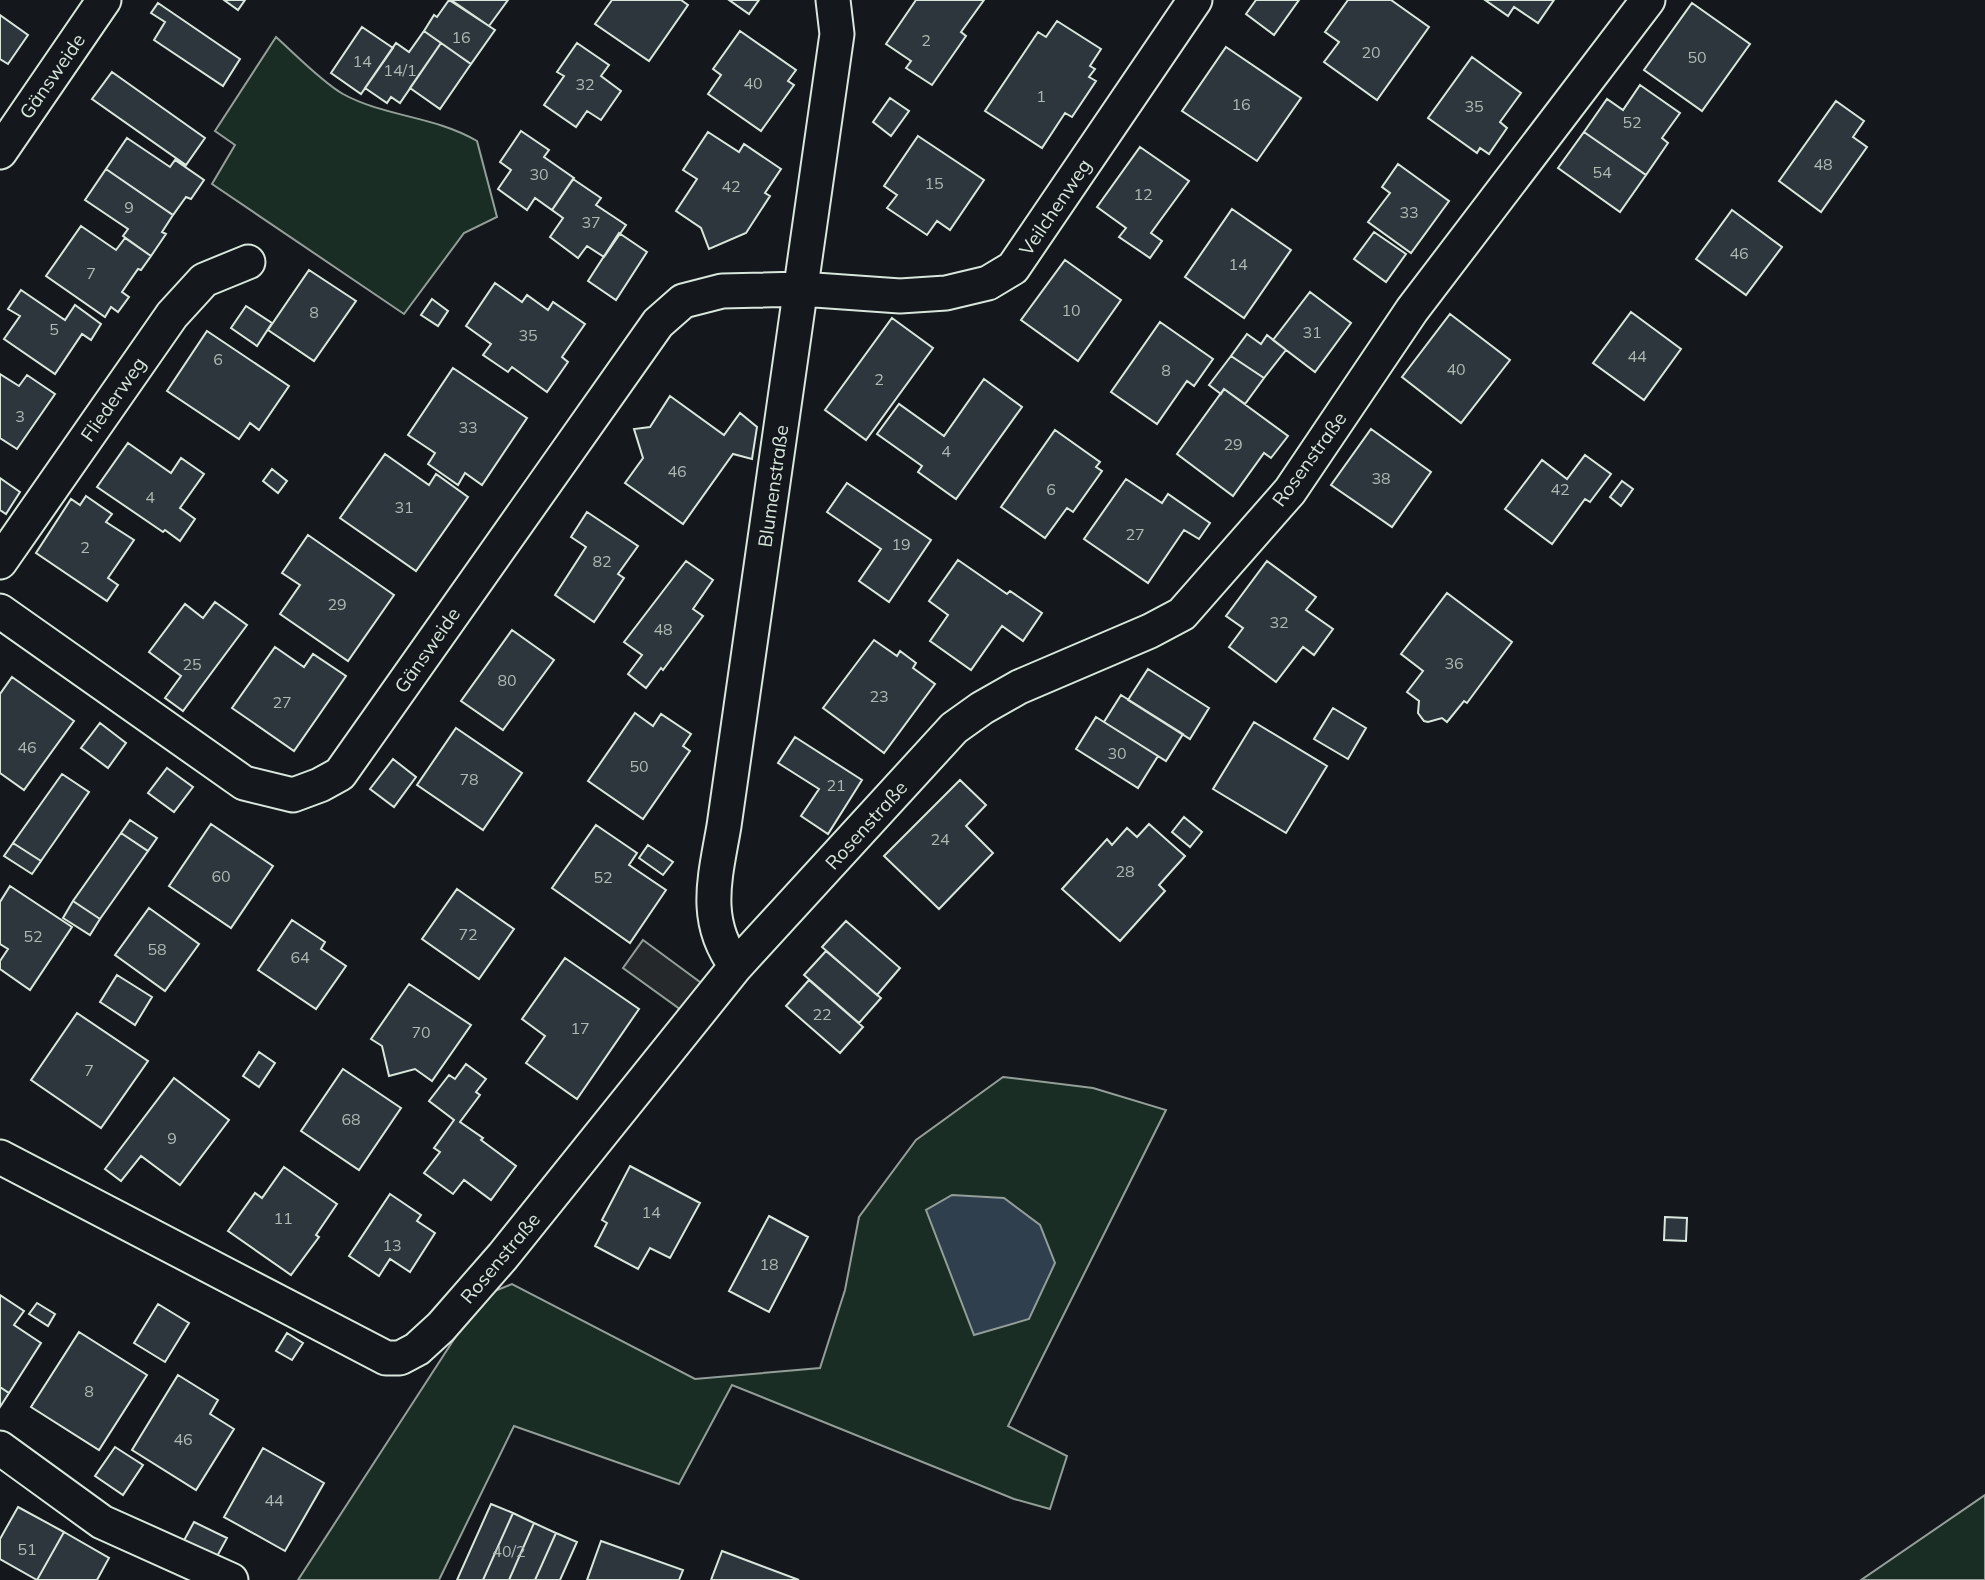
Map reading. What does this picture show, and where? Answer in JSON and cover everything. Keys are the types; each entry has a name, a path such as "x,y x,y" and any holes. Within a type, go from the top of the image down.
{"street":[{"name":"Gänsweide","path":"0,152 104,0"},
{"name":"Blumenstraße","path":"736,967 717,931 713,892 836,34 833,0"},
{"name":"Veilchenweg","path":"800,289 900,296 946,293 988,283 1013,268 1195,0"},
{"name":"Rosenstraße","path":"0,1157 386,1358 400,1358 417,1349 503,1256 736,967 954,728 1019,687 1150,631 1182,614 1290,491 1412,310 1648,0"},
{"name":"Fliederweg","path":"0,562 172,315 204,280 248,262"},
{"name":"Gänsweide","path":"0,611 244,783 293,795 320,785 340,774 658,323 683,301 722,291 800,289"},
{"path":"0,1448 102,1522 231,1580"}],"green space":[{"path":"276,37 343,94 376,108 444,126 477,141 497,217 464,233 404,314 212,184 235,145 215,131"},
{"path":"1003,1077 1093,1088 1166,1110 1008,1426 1067,1456 1050,1509 1014,1499 732,1385 679,1484 514,1426 439,1580 298,1580 482,1296 512,1284 695,1379 820,1368 845,1290 859,1217 916,1140"},
{"path":"1985,1495 1985,1580 1861,1580"}],"shaded area":[{"path":"643,940 704,985 684,1012 623,968"}],"water":[{"path":"952,1195 1004,1198 1040,1225 1055,1263 1029,1319 974,1335 926,1210"}],"building":[{"path":"224,0 245,0 238,10"},
{"path":"449,0 495,30 471,64 424,31 434,15 437,17"},
{"path":"451,0 508,0 489,26"},
{"path":"612,0 681,0 688,5 649,61 595,24"},
{"path":"729,0 759,0 749,14"},
{"path":"916,0 984,0 961,32 966,36 932,85 906,68 911,61 886,44"},
{"path":"1256,0 1299,0 1274,35 1246,14"},
{"path":"1348,0 1391,0 1429,27 1377,100 1324,62 1339,42 1325,32"},
{"path":"1485,0 1554,0 1538,23 1514,7 1508,16"},
{"path":"158,3 240,59 223,86 154,40 165,22 151,13"},
{"path":"1692,3 1750,44 1702,111 1644,70"},
{"path":"0,15 28,35 8,64 0,59"},
{"path":"1057,21 1101,49 1090,66 1095,69 1089,77 1096,81 1072,117 1065,113 1042,148 985,111 1038,32 1046,37"},
{"path":"362,27 393,48 361,94 331,73"},
{"path":"424,31 441,43 400,103 391,97 387,103 365,88 396,43 409,52"},
{"path":"740,31 796,70 788,81 794,85 761,131 708,94 721,75 713,69"},
{"path":"441,43 471,64 440,109 410,88"},
{"path":"577,43 609,65 601,76 621,91 601,120 587,111 576,127 544,105 564,76 557,72"},
{"path":"1226,47 1301,98 1257,161 1182,111"},
{"path":"1472,57 1521,93 1500,122 1507,128 1489,154 1480,148 1477,153 1428,118"},
{"path":"112,72 205,138 186,165 92,99"},
{"path":"1640,85 1680,113 1662,138 1668,143 1646,175 1584,132 1607,99 1623,110"},
{"path":"890,98 909,111 891,136 873,122"},
{"path":"1836,101 1864,121 1853,137 1867,147 1821,212 1779,181"},
{"path":"521,131 549,150 544,157 574,178 552,210 535,198 527,210 498,189 511,170 500,162"},
{"path":"708,132 739,152 744,144 781,169 765,193 770,196 746,233 709,249 701,228 676,211 697,179 683,170"},
{"path":"1584,132 1646,175 1620,212 1558,168"},
{"path":"918,136 984,180 950,230 937,221 927,235 887,208 897,195 884,186"},
{"path":"127,138 170,167 175,160 204,180 191,199 186,197 173,215 106,169"},
{"path":"1140,147 1189,181 1151,233 1162,241 1150,258 1119,237 1126,228 1097,207"},
{"path":"1398,164 1449,201 1411,253 1368,222 1390,193 1382,187"},
{"path":"106,169 173,215 162,232 166,234 151,256 123,236 128,229 85,200"},
{"path":"573,179 601,198 596,205 626,225 604,257 587,246 578,258 550,237 563,218 552,210"},
{"path":"1232,209 1291,250 1244,318 1185,277"},
{"path":"1732,210 1782,247 1746,295 1696,259"},
{"path":"81,226 116,250 125,238 151,256 122,292 129,297 118,312 111,307 105,317 46,276"},
{"path":"1374,232 1406,254 1386,282 1354,259"},
{"path":"619,233 647,252 616,300 588,281"},
{"path":"1065,260 1121,300 1078,361 1021,320"},
{"path":"309,270 356,301 314,361 268,330"},
{"path":"495,283 522,302 527,295 548,310 553,302 585,324 562,357 568,362 547,392 512,367 508,372 483,355 491,344 466,326"},
{"path":"21,290 65,320 75,305 101,324 91,340 82,334 55,374 4,339 20,316 8,309"},
{"path":"1310,292 1351,323 1315,372 1273,340"},
{"path":"432,299 448,311 438,326 421,315"},
{"path":"246,306 272,323 257,346 231,328"},
{"path":"1631,312 1681,349 1644,400 1593,363"},
{"path":"1450,314 1510,360 1461,423 1402,377"},
{"path":"892,318 933,348 866,440 825,410"},
{"path":"1160,322 1213,359 1194,386 1187,381 1157,424 1111,392"},
{"path":"207,331 289,386 259,430 250,423 239,439 167,391"},
{"path":"1247,334 1261,344 1267,335 1286,350 1264,378 1231,356"},
{"path":"1231,356 1264,378 1245,404 1224,389 1221,394 1209,385"},
{"path":"453,368 527,418 482,485 465,473 458,485 428,464 435,453 408,435"},
{"path":"0,374 19,386 27,375 55,394 17,449 0,438"},
{"path":"984,379 1022,407 956,499 918,472 922,466 877,434 899,404 944,436"},
{"path":"1224,389 1288,436 1271,458 1264,453 1233,496 1177,454"},
{"path":"670,396 724,435 740,413 757,427 752,459 733,454 683,524 625,483 643,458 634,429 650,427"},
{"path":"1371,429 1431,472 1392,527 1331,485"},
{"path":"1055,430 1100,462 1096,467 1102,471 1073,512 1067,508 1045,538 1001,507"},
{"path":"128,443 171,473 181,458 204,474 180,508 195,519 180,541 97,487"},
{"path":"385,454 429,485 436,474 468,497 416,571 340,518"},
{"path":"1585,455 1611,474 1590,502 1585,499 1552,544 1505,509 1542,460 1567,479"},
{"path":"272,469 287,481 278,493 263,481"},
{"path":"0,478 20,492 6,514 0,510"},
{"path":"1126,479 1162,503 1168,494 1210,523 1199,539 1184,530 1148,583 1084,539"},
{"path":"1622,481 1633,489 1621,506 1610,497"},
{"path":"847,483 931,540 889,602 859,581 881,549 827,512"},
{"path":"86,496 112,514 106,522 134,540 108,578 118,585 107,601 36,553 71,499 80,505"},
{"path":"587,512 638,546 618,574 624,578 594,622 555,595 586,547 571,537"},
{"path":"308,535 394,595 348,661 280,614 300,585 282,573"},
{"path":"958,560 1007,594 1010,591 1042,613 1023,641 1002,626 971,670 930,641 948,615 929,601"},
{"path":"686,561 713,580 693,609 703,616 663,670 661,668 646,688 628,674 642,655 624,642"},
{"path":"1267,561 1316,597 1306,610 1333,629 1314,655 1303,647 1276,682 1229,647 1243,628 1226,616"},
{"path":"1447,593 1512,642 1467,703 1464,701 1447,722 1442,718 1428,722 1418,713 1419,701 1407,692 1423,671 1401,654"},
{"path":"215,602 247,625 183,711 165,698 181,676 149,652 185,604 203,618"},
{"path":"512,630 554,660 503,730 461,701"},
{"path":"874,640 897,656 900,651 916,663 913,668 935,684 884,753 823,708"},
{"path":"275,647 304,667 313,654 346,676 294,751 232,708"},
{"path":"1148,669 1209,708 1190,739 1128,700"},
{"path":"12,677 74,721 24,790 0,773 0,694"},
{"path":"1121,695 1183,734 1166,761 1104,722"},
{"path":"1333,708 1366,728 1348,759 1314,739"},
{"path":"635,713 653,726 661,714 691,734 683,746 690,751 643,819 588,781"},
{"path":"1096,717 1158,756 1138,788 1076,749"},
{"path":"1254,722 1327,766 1286,833 1213,789"},
{"path":"100,723 126,743 108,768 81,748"},
{"path":"456,728 522,773 483,830 417,785"},
{"path":"795,737 862,780 828,834 801,816 819,789 778,763"},
{"path":"393,759 416,777 394,807 370,789"},
{"path":"167,768 193,787 174,812 148,793"},
{"path":"62,774 89,792 41,861 13,843"},
{"path":"960,780 986,805 966,826 993,853 939,909 884,856"},
{"path":"1184,817 1202,832 1190,847 1172,832"},
{"path":"130,820 157,838 148,851 121,833"},
{"path":"211,824 273,866 231,928 169,886"},
{"path":"1149,824 1185,856 1159,885 1165,891 1120,941 1062,889 1107,839 1112,845 1127,828 1137,837"},
{"path":"596,825 637,853 629,865 666,890 630,943 552,888"},
{"path":"121,833 148,851 100,919 73,901"},
{"path":"13,843 41,861 32,874 4,856"},
{"path":"648,845 673,862 663,875 639,858"},
{"path":"10,886 72,927 30,990 0,969 0,961 8,949 0,944 0,902"},
{"path":"457,889 514,929 479,979 422,939"},
{"path":"73,901 100,919 90,935 63,918"},
{"path":"149,908 199,944 165,991 115,955"},
{"path":"292,920 325,942 321,949 346,966 316,1009 258,970"},
{"path":"846,921 900,968 877,995 822,947"},
{"path":"826,951 881,998 859,1023 804,975"},
{"path":"565,958 639,1009 577,1099 526,1063 545,1036 522,1019"},
{"path":"117,975 152,997 135,1025 100,1002"},
{"path":"809,980 863,1027 840,1053 786,1006"},
{"path":"409,984 471,1025 432,1081 415,1069 389,1076 382,1046 371,1039"},
{"path":"77,1013 148,1061 101,1128 31,1080"},
{"path":"259,1052 275,1063 259,1087 243,1076"},
{"path":"466,1064 486,1079 476,1092 480,1095 460,1122 516,1166 491,1200 464,1180 453,1194 424,1173 440,1152 434,1148 454,1120 429,1101 449,1075 455,1079"},
{"path":"343,1069 401,1108 359,1170 301,1131"},
{"path":"174,1078 229,1120 180,1185 141,1156 121,1181 105,1169"},
{"path":"630,1166 700,1203 670,1258 650,1248 638,1269 595,1246 607,1223 602,1220"},
{"path":"284,1167 337,1204 316,1235 319,1237 291,1275 228,1231 255,1193 262,1198"},
{"path":"390,1194 421,1215 417,1221 435,1233 410,1272 390,1259 379,1276 349,1256"},
{"path":"769,1216 808,1237 769,1312 729,1291"},
{"path":"1665,1217 1687,1218 1686,1241 1664,1240"},
{"path":"0,1295 24,1311 14,1325 41,1343 9,1393 0,1387"},
{"path":"37,1303 55,1314 48,1326 29,1314"},
{"path":"158,1304 189,1323 165,1362 134,1343"},
{"path":"79,1332 147,1375 99,1450 31,1407"},
{"path":"287,1333 303,1343 292,1360 276,1351"},
{"path":"178,1375 218,1400 210,1414 234,1429 196,1490 132,1450"},
{"path":"0,1387 9,1393 0,1407"},
{"path":"115,1447 143,1465 123,1495 95,1476"},
{"path":"263,1448 324,1483 285,1551 224,1517"},
{"path":"491,1504 513,1513 483,1580 457,1580"},
{"path":"18,1507 64,1532 37,1580 0,1559 0,1539"},
{"path":"513,1513 534,1523 509,1580 483,1580"},
{"path":"194,1522 227,1538 215,1560 182,1544"},
{"path":"534,1523 556,1533 535,1580 509,1580"},
{"path":"64,1532 109,1558 97,1580 37,1580"},
{"path":"556,1533 577,1542 560,1580 535,1580"},
{"path":"601,1541 683,1570 679,1580 587,1580"},
{"path":"722,1551 799,1580 711,1580"}]}
